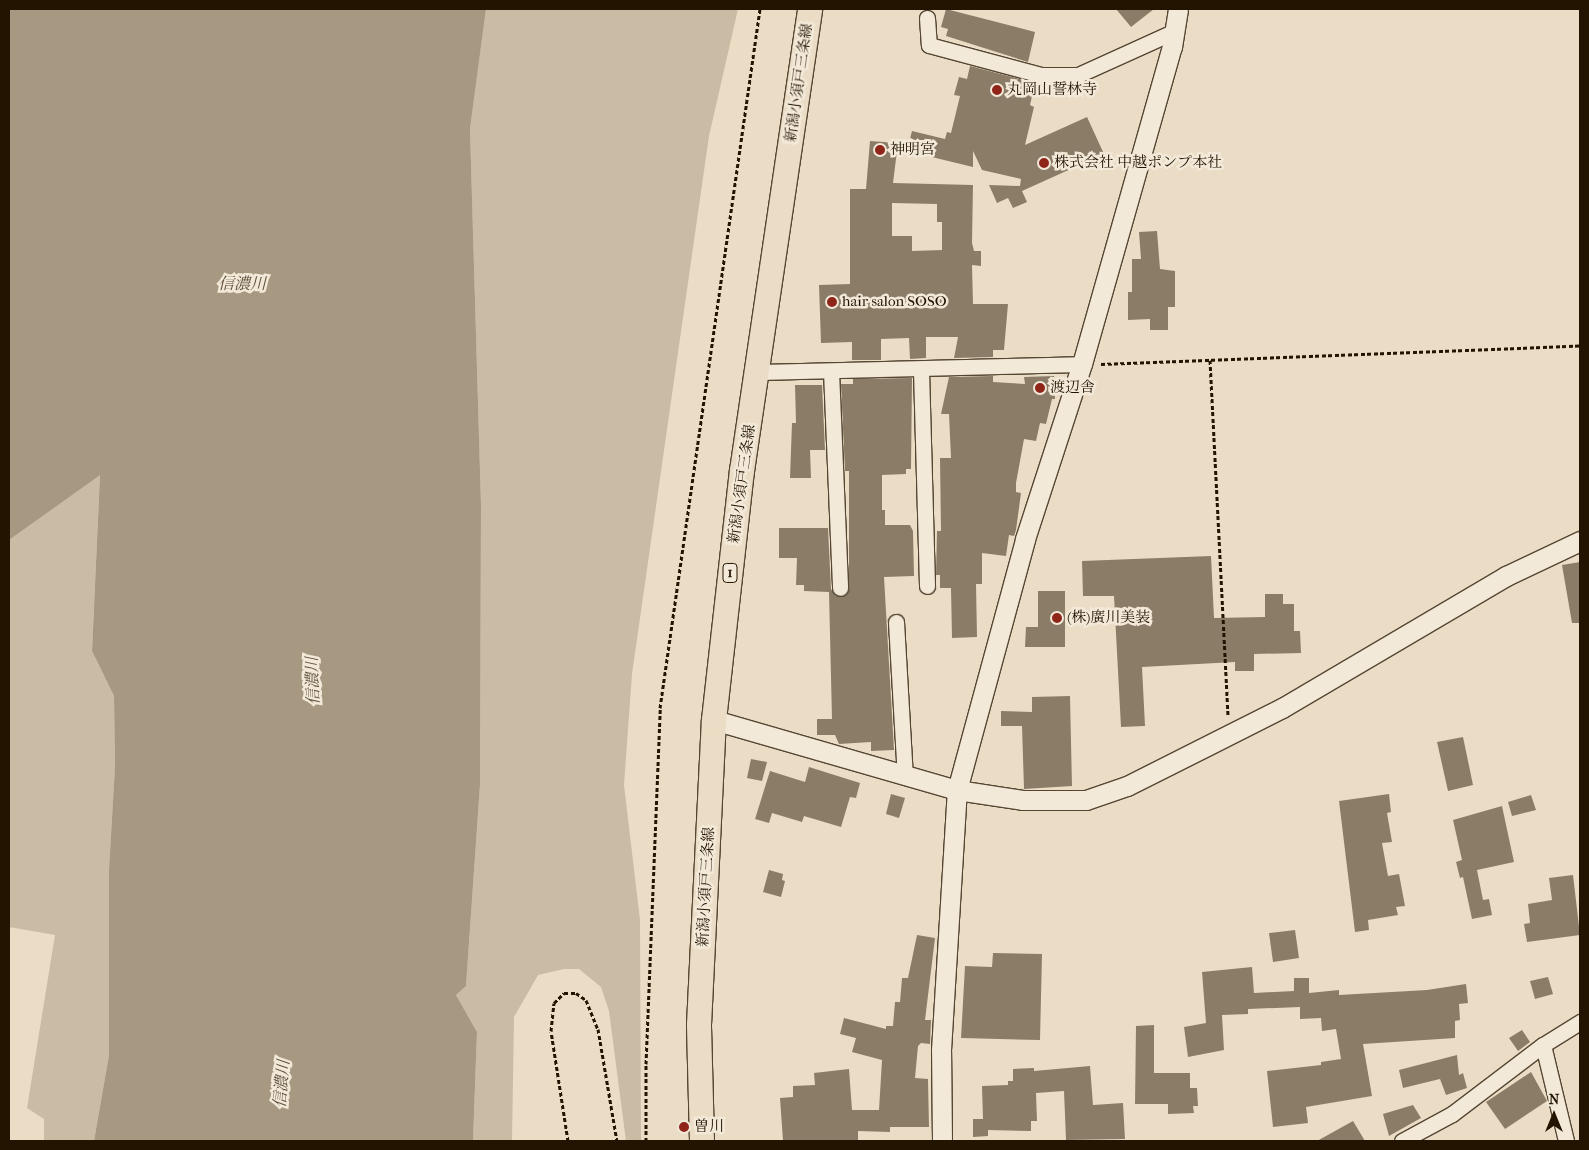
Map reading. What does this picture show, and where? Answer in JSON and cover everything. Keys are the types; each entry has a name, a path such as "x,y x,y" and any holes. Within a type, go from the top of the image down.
{"main road":[{"name":"新潟小須戸三条線","path":"702,1141 699,1025 714,720 742,471 810,9"}],"street":[{"path":"942,1141 941,1050 957,790 1025,538 1082,364 1175,31 1178,9"},
{"path":"928,18 930,45 1041,75 1078,75 1175,31"},
{"path":"758,372 921,370 1082,364"},
{"path":"921,370 928,586"},
{"path":"831,371 840,588"},
{"path":"714,720 957,790 1022,800 1086,800 1127,786 1228,735 1383,651 1506,576 1580,541"},
{"path":"896,622 906,776"},
{"path":"1402,1141 1452,1114 1543,1045 1580,1022"},
{"path":"1543,1045 1566,1141"}],"path":[{"path":"646,1141 646,1064 660,708 760,9"},
{"path":"1082,364 1580,346"},
{"path":"1210,360 1228,735"},
{"path":"568,1141 551,1031 554,1003 564,993 576,993 586,1000 598,1029 617,1141"}],"shaded area":[{"path":"486,9 738,9 709,136 632,674 624,785 640,920 641,1141 626,1141 609,1011 601,987 579,969 564,969 538,975 514,1017 512,1141 473,1141 477,1032 456,995 466,986 480,785 481,505 470,129"},
{"path":"100,474 92,651 114,696 115,768 109,869 109,1055 94,1141 44,1141 44,1119 27,1108 55,935 9,927 9,540"}],"water":[{"name":"信濃川","path":"9,9 486,9 470,129 481,505 480,785 466,986 456,995 477,1032 473,1141 94,1141 109,1055 109,869 115,767 114,696 92,651 100,475 9,540"}],"building":[{"path":"946,9 1035,32 1028,62 946,36 948,29 941,27"},
{"path":"1116,9 1154,9 1131,27"},
{"path":"970,66 1035,83 1030,105 1034,107 1025,145 1087,117 1104,154 1022,191 1027,202 1013,208 1008,198 997,203 989,185 1020,186 1021,179 982,170 973,151 973,167 907,151 912,131 945,139 947,132 951,133 960,96 954,95 959,77 967,79"},
{"path":"870,141 898,143 893,183 973,185 972,243 974,251 981,251 981,266 972,265 973,304 1008,304 1004,350 993,350 993,357 954,358 958,337 926,337 926,358 910,359 909,338 881,339 881,360 852,360 852,342 821,343 819,285 850,284 850,189 866,189","holes":["892,203 937,204 937,222 942,222 942,250 912,251 912,236 892,236"]},
{"path":"1157,231 1160,269 1175,271 1175,307 1168,307 1168,330 1150,330 1150,319 1128,320 1128,292 1132,292 1132,259 1141,259 1139,232"},
{"path":"993,376 993,382 1025,384 1024,377 1054,376 1055,399 1052,399 1046,424 1040,423 1036,441 1024,439 1016,483 1016,492 1021,493 1016,530 1014,536 1009,535 1006,556 982,553 982,584 976,584 977,637 952,638 951,588 940,588 940,575 936,575 937,531 941,531 940,458 951,458 949,414 941,414 949,377"},
{"path":"912,378 911,469 906,469 906,474 882,475 882,510 885,510 885,525 910,525 913,531 914,576 884,577 894,750 871,751 871,742 839,744 835,735 817,735 817,719 832,719 829,592 804,591 804,585 796,585 797,558 779,558 779,528 828,528 831,589 836,596 845,596 849,588 849,471 845,471 841,384 853,384 853,379"},
{"path":"795,385 822,385 825,450 810,450 811,478 790,478 792,423 796,423"},
{"path":"1211,556 1214,618 1265,617 1265,594 1283,594 1283,604 1294,604 1294,631 1300,631 1301,653 1254,654 1254,671 1235,671 1235,662 1142,667 1145,726 1121,727 1114,596 1083,596 1082,561"},
{"path":"1580,562 1580,623 1572,623 1562,565"},
{"name":"(株)廣川美装","path":"1038,591 1065,591 1065,647 1025,647 1026,627 1038,627"},
{"path":"1070,696 1072,786 1024,789 1022,726 1001,726 1001,711 1032,712 1032,697"},
{"path":"1463,737 1473,785 1448,791 1437,742"},
{"path":"751,759 767,762 762,781 747,778"},
{"path":"809,767 860,783 856,798 850,797 841,827 804,816 802,822 772,813 769,823 755,819 770,771 805,782"},
{"path":"891,794 905,798 899,818 886,814"},
{"path":"1389,794 1391,812 1387,813 1392,842 1382,843 1388,876 1399,874 1405,906 1396,907 1398,915 1368,920 1369,930 1355,932 1339,801"},
{"path":"1531,795 1536,810 1512,816 1508,802"},
{"path":"1502,806 1514,862 1477,870 1483,900 1489,899 1492,915 1472,919 1463,877 1460,878 1456,862 1462,860 1453,820"},
{"path":"769,870 783,874 782,880 785,881 781,897 763,892"},
{"path":"1573,875 1580,935 1527,942 1524,924 1530,923 1528,904 1552,900 1549,878"},
{"path":"1295,930 1299,958 1273,962 1269,933"},
{"path":"917,935 935,938 925,1020 931,1020 930,1044 921,1043 918,1046 915,1078 928,1079 929,1127 890,1127 890,1132 858,1131 858,1141 783,1141 780,1098 793,1097 793,1086 815,1085 814,1073 849,1069 852,1110 879,1110 882,1060 852,1052 856,1038 840,1034 844,1018 886,1029 886,1026 893,1026 895,1002 900,1002 902,978 908,978"},
{"path":"993,953 1042,954 1040,1040 961,1038 965,966 992,967"},
{"path":"1252,967 1254,993 1294,991 1294,978 1309,978 1309,993 1339,990 1339,995 1427,990 1466,984 1468,1003 1459,1004 1460,1020 1455,1021 1455,1038 1363,1044 1372,1096 1306,1107 1308,1123 1273,1127 1267,1071 1321,1065 1321,1062 1341,1059 1336,1029 1322,1031 1321,1018 1300,1019 1300,1007 1248,1009 1248,1014 1222,1015 1224,1050 1188,1057 1184,1027 1206,1023 1202,972"},
{"path":"1548,977 1553,994 1535,999 1530,981"},
{"path":"1154,1025 1154,1073 1190,1073 1190,1088 1197,1088 1198,1106 1193,1106 1194,1113 1168,1114 1168,1104 1135,1104 1136,1026"},
{"path":"1522,1030 1530,1042 1518,1051 1509,1038"},
{"path":"1457,1055 1459,1075 1463,1073 1467,1088 1446,1095 1440,1079 1403,1088 1399,1070"},
{"path":"1090,1066 1093,1105 1123,1103 1125,1139 1066,1140 1064,1091 1036,1093 1037,1121 1031,1121 1031,1131 988,1130 988,1136 973,1137 973,1119 983,1119 982,1086 1008,1085 1008,1081 1013,1081 1013,1069 1034,1068 1034,1071"},
{"path":"1531,1072 1547,1101 1505,1129 1486,1102"},
{"path":"1413,1105 1421,1118 1389,1136 1383,1114"},
{"path":"1353,1121 1365,1141 1317,1141"}],"place":[{"name":"丸岡山誓林寺","path":"997,90"},
{"name":"神明宮","path":"880,150"},
{"name":"株式会社 中越ポンプ本社","path":"1044,163"},
{"name":"hair salon SOSO","path":"832,302"},
{"name":"渡辺舎","path":"1040,388"},
{"name":"(株)廣川美装","path":"1057,618"},
{"name":"曽川","path":"684,1127"}]}
